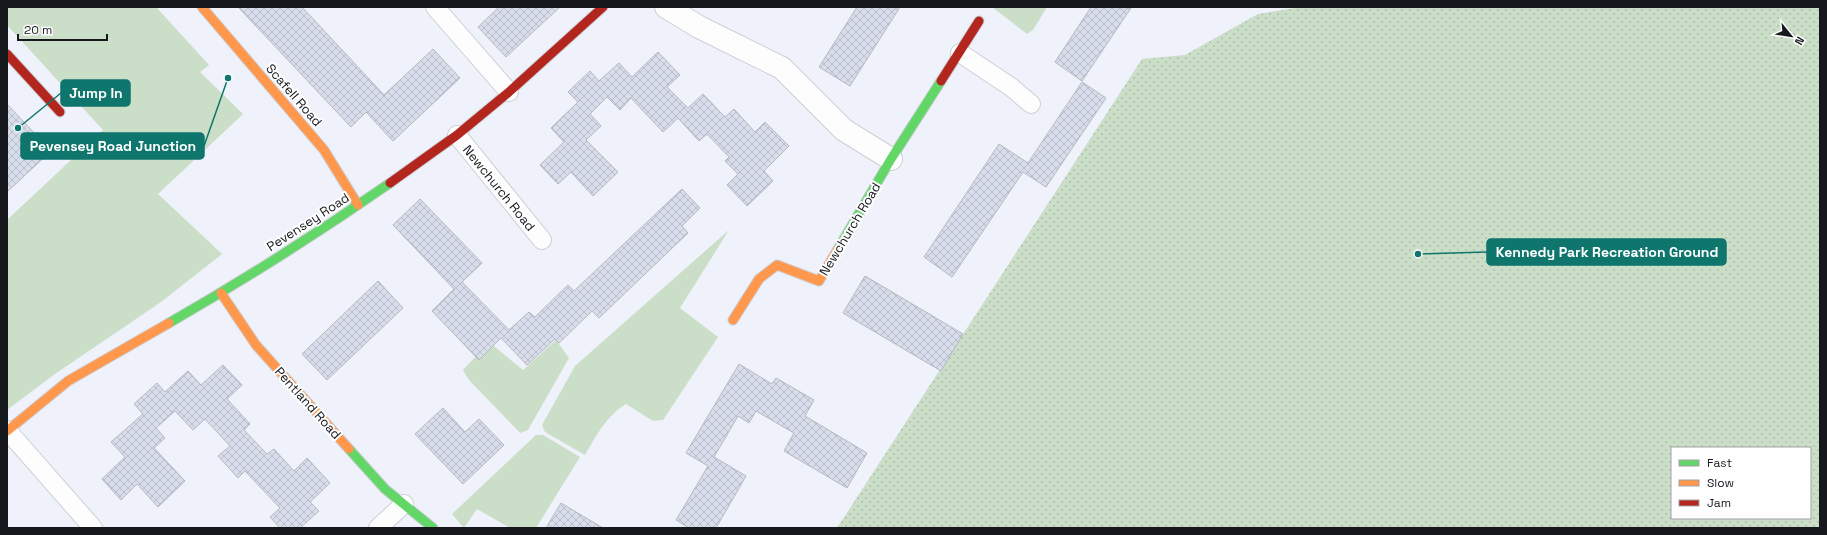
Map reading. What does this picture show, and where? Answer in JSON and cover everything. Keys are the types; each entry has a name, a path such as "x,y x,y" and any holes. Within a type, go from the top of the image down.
{"street":[{"name":"Scafell Road","path":"202,7 324,150 358,205"},
{"name":"Pevensey Road","path":"7,430 68,381 221,293 358,205 457,135 509,92 603,7"},
{"path":"666,7 699,27 782,68 844,130 891,159"},
{"name":"Newchurch Road","path":"732,320 759,279 777,265 819,281 891,159 979,21"},
{"path":"7,54 60,112"},
{"name":"Pentland Road","path":"221,293 256,345 385,489 433,528"}],"lane":[{"path":"435,7 509,92"},
{"path":"960,53 1011,87 1031,104"},
{"name":"Newchurch Road","path":"457,135 542,240"},
{"path":"7,430 93,528"},
{"path":"378,528 404,504"}],"green space":[{"path":"7,7 156,7 209,65 200,72 243,114 158,194 222,254 161,302 55,374 7,410 7,220 103,130 7,25"},
{"path":"992,7 1047,7 1033,30 1027,34"},
{"path":"1301,7 1820,7 1820,528 837,528 1142,59 1185,55 1258,14"},
{"path":"729,230 680,308 718,337 663,420 653,421 626,404 608,420 598,433 585,455 545,432 542,425 575,366"},
{"path":"556,340 569,358 528,430 520,433 469,380 463,370 489,342 523,370"},
{"path":"536,435 543,435 580,457 536,528 510,528 477,509 464,528 452,514"}],"building":[{"path":"238,7 302,7 384,95 433,49 460,78 393,141 366,112 351,127"},
{"path":"499,7 560,7 506,57 478,27"},
{"path":"857,7 900,7 850,86 819,67"},
{"path":"1091,7 1131,8 1082,81 1055,62"},
{"path":"658,52 680,75 667,87 688,108 703,94 725,117 734,109 755,132 765,122 789,146 764,171 773,181 747,206 727,185 738,174 725,161 729,157 707,134 699,141 678,118 663,132 631,98 620,110 607,97 590,114 601,126 586,140 618,172 593,196 571,172 558,184 540,165 564,142 551,128 578,102 568,92 590,71 599,81 619,63 632,77"},
{"path":"1082,82 1106,98 1046,187 1023,172 952,277 924,257 999,144 1028,163"},
{"path":"7,104 51,151 7,192"},
{"path":"682,189 700,208 682,226 688,233 599,318 592,311 559,343 555,339 527,365 501,338 479,360 432,311 454,289 393,225 420,199 482,263 462,282 509,330 529,312 535,317 568,285 574,291"},
{"path":"865,276 963,334 941,371 843,313"},
{"path":"378,281 403,308 327,380 302,354"},
{"path":"739,364 772,384 776,378 814,400 805,416 867,453 847,488 784,451 794,433 756,411 749,423 738,416 714,457 746,476 716,528 689,528 676,520 708,466 686,453"},
{"path":"223,365 242,385 227,399 250,424 244,430 267,454 274,449 294,471 307,458 330,483 310,502 319,511 300,528 280,528 270,517 280,508 245,471 238,478 218,456 230,446 205,419 193,430 175,411 156,428 165,438 154,448 185,481 158,507 137,484 121,500 102,479 125,457 111,442 143,414 134,404 157,383 165,392 188,371 201,385"},
{"path":"443,408 465,432 479,419 504,445 463,484 415,434"},
{"path":"561,503 603,528 546,528"}],"traffic: fast":[{"path":"838,249 891,159 941,81"},
{"path":"169,323 281,256 390,183"},
{"path":"349,449 385,489 433,528"}],"traffic: slow":[{"path":"202,7 324,150 358,205"},
{"path":"733,320 759,279 777,265 819,281 838,249"},
{"path":"221,293 256,345 349,449"},
{"path":"7,431 68,381 169,323"}],"traffic: jam":[{"path":"390,183 457,135 509,92 603,7"},
{"path":"941,81 979,21"},
{"path":"7,54 60,112"}],"place":[{"name":"Pevensey Road Junction","path":"228,78"},
{"name":"Jump In","path":"18,128"},
{"name":"Kennedy Park Recreation Ground","path":"1418,254"}]}
